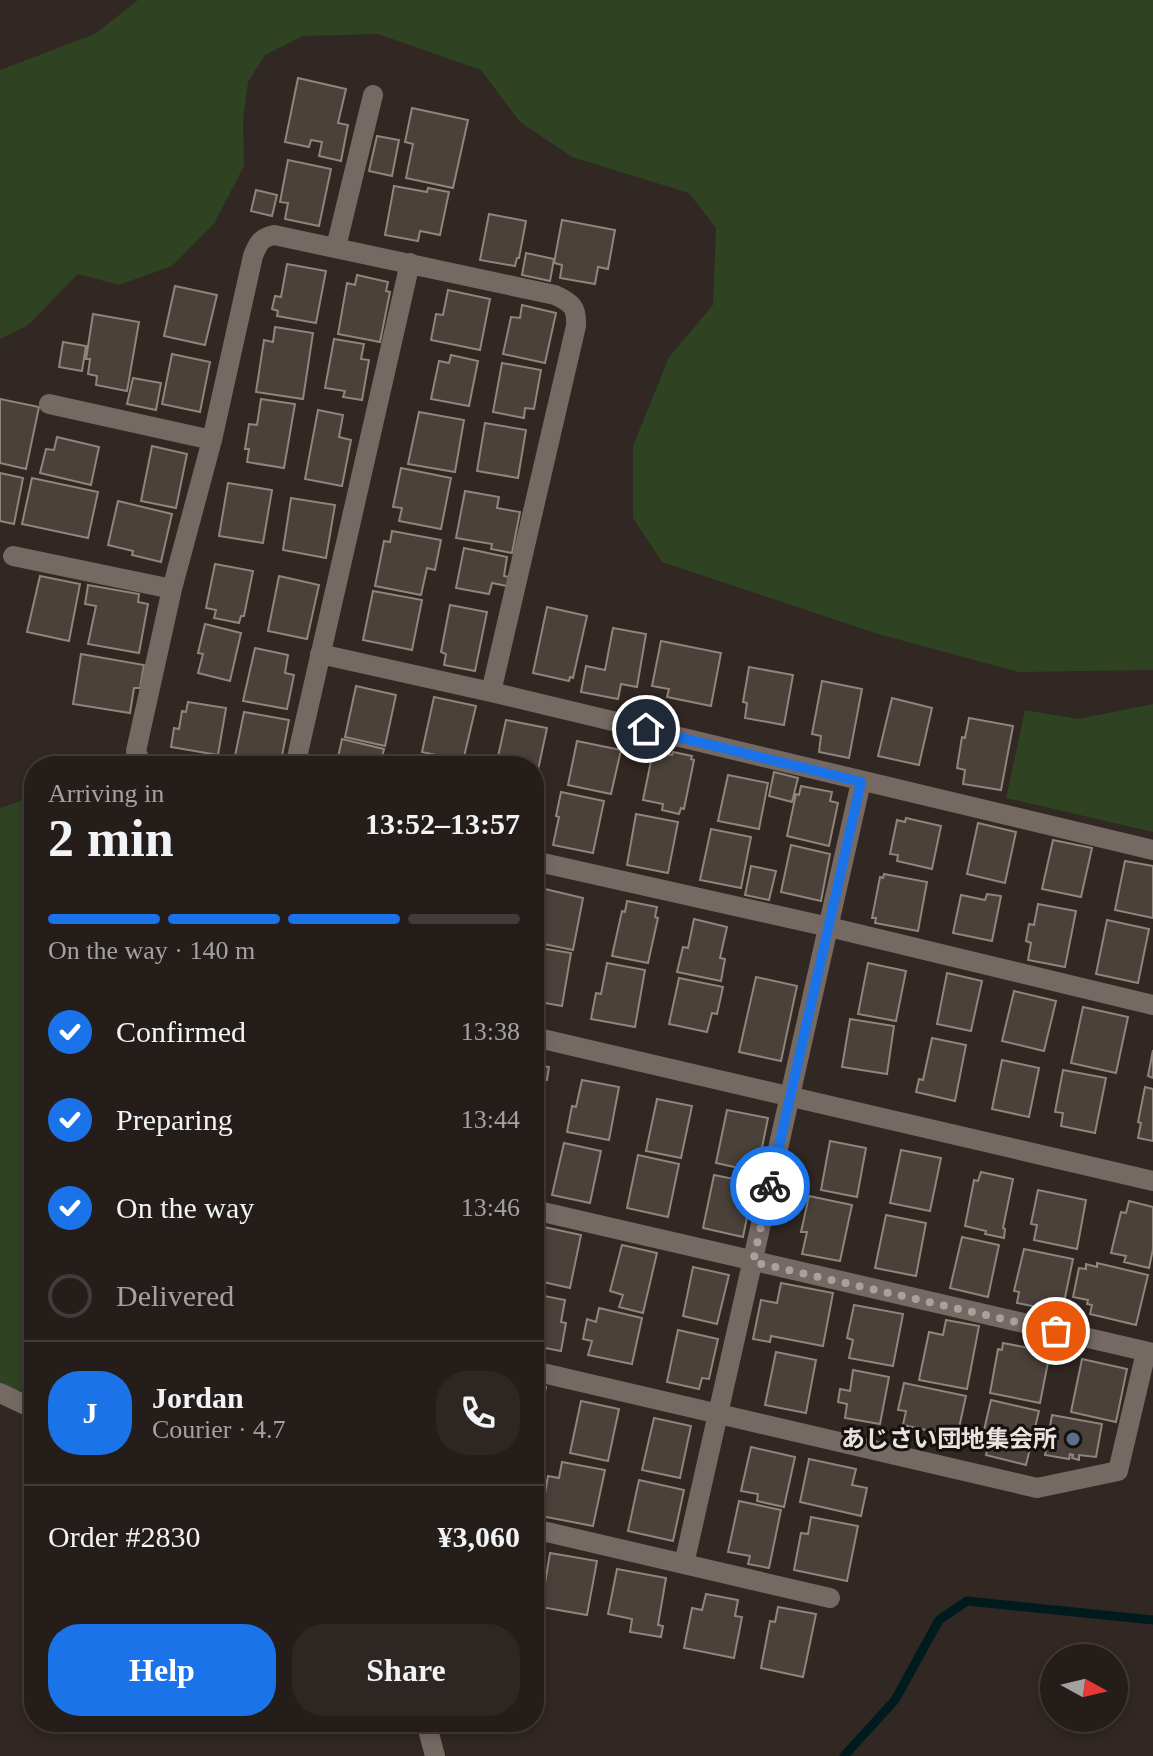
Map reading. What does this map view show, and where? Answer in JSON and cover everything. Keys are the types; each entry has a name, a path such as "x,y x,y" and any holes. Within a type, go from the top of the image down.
{"street":[{"path":"336,247 373,95"},
{"path":"138,756 136,751 172,589 212,440 253,256 265,237 274,235 555,295 572,305 577,314 491,692"},
{"path":"297,756 410,263"},
{"path":"49,404 212,440"},
{"path":"13,556 172,589"},
{"path":"320,654 1153,850"},
{"path":"684,1564 861,782"},
{"path":"544,863 829,927 1153,1005"},
{"path":"544,1039 1153,1181"},
{"path":"544,1212 1150,1353 1118,1471 1037,1488 544,1373"},
{"path":"0,1393 24,1404"},
{"path":"544,1531 830,1598"},
{"path":"429,1732 435,1756"}],"green space":[{"path":"138,0 1153,0 1153,670 1019,672 878,634 662,562 633,518 633,446 669,357 713,305 716,228 689,193 572,157 520,122 481,70 378,34 303,36 265,55 248,82 243,119 244,166 214,224 172,266 119,285 78,274 27,326 0,339 0,70 95,34"},
{"path":"1153,704 1153,832 1006,798 1025,710 1078,719"},
{"path":"24,800 24,1392 0,1383 0,808"}],"building":[{"path":"298,78 346,89 338,123 348,125 341,161 319,156 322,142 311,140 309,147 285,142"},
{"path":"412,108 468,120 453,188 406,178 413,144 405,142"},
{"path":"377,136 399,140 392,176 369,171"},
{"path":"288,160 331,169 319,226 285,219 288,203 280,202"},
{"path":"394,186 449,192 440,235 420,231 418,241 385,235"},
{"path":"256,190 277,195 272,216 251,211"},
{"path":"489,214 526,221 515,266 480,260"},
{"path":"562,220 615,230 608,269 598,267 595,284 560,278 562,265 554,263"},
{"path":"526,253 554,259 550,281 522,275"},
{"path":"287,264 326,271 316,323 277,316 278,311 272,309 275,296 281,297"},
{"path":"357,275 388,282 386,291 390,292 380,342 338,334 347,283 355,285"},
{"path":"175,286 217,295 205,345 164,336"},
{"path":"448,290 490,299 480,350 431,340 436,314 443,315"},
{"path":"522,305 556,313 545,363 503,354 511,317 520,318"},
{"path":"93,314 139,322 127,391 96,385 97,376 88,374 90,359 86,359"},
{"path":"275,327 313,333 303,399 256,392 264,340 273,342"},
{"path":"334,339 364,344 361,359 369,360 362,400 343,397 345,391 325,388"},
{"path":"63,342 86,346 82,371 59,367"},
{"path":"172,354 210,362 200,412 162,404"},
{"path":"451,355 478,361 469,406 431,399 439,361 449,363"},
{"path":"502,363 541,370 534,409 525,408 524,418 493,412"},
{"path":"133,378 161,383 156,410 127,404"},
{"path":"0,399 39,407 26,469 0,463"},
{"path":"261,399 295,404 284,468 247,462 249,449 245,449 249,424 257,425"},
{"path":"318,410 343,415 339,437 351,440 342,486 305,479"},
{"path":"419,412 464,420 455,472 408,464"},
{"path":"485,423 526,430 518,478 477,471"},
{"path":"57,437 99,447 91,485 40,473 46,449 54,450"},
{"path":"152,446 187,454 176,508 141,501"},
{"path":"401,468 451,478 441,529 399,521 402,508 393,507"},
{"path":"0,473 23,478 14,524 0,521"},
{"path":"32,478 98,492 88,538 22,524"},
{"path":"228,483 272,490 263,543 219,536"},
{"path":"465,491 499,497 497,508 520,512 512,553 491,549 492,544 456,538"},
{"path":"291,498 335,505 326,558 283,550"},
{"path":"118,501 172,514 161,562 108,545"},
{"path":"392,531 441,540 435,570 427,568 421,595 375,586 384,541 390,542"},
{"path":"464,548 507,557 504,576 509,577 507,586 492,583 489,594 456,588"},
{"path":"215,564 253,571 244,616 241,616 239,623 214,618 216,610 206,608"},
{"path":"40,576 80,584 69,641 27,632"},
{"path":"279,576 319,585 307,639 268,631"},
{"path":"88,585 139,594 138,602 148,604 139,653 88,644 96,606 85,604"},
{"path":"373,591 422,600 412,650 363,640"},
{"path":"450,605 487,612 475,671 444,665 446,654 441,652"},
{"path":"547,607 587,616 573,678 570,677 569,681 533,673"},
{"path":"205,624 241,633 230,681 198,673 203,654 198,653"},
{"path":"613,628 646,634 637,687 621,684 618,699 581,692 586,666 605,670"},
{"path":"661,641 721,653 711,706 667,697 669,689 652,686"},
{"path":"255,648 288,655 285,673 294,675 287,709 243,701"},
{"path":"81,654 144,665 140,688 134,688 130,713 73,704"},
{"path":"749,667 793,675 784,725 745,718 747,703 743,702"},
{"path":"822,681 862,689 849,758 819,752 821,736 812,734"},
{"path":"356,686 396,695 385,746 345,737"},
{"path":"434,697 476,706 464,756 422,752"},
{"path":"892,698 932,708 919,765 878,756"},
{"path":"188,702 226,708 218,755 171,747 174,728 179,729 182,711 186,712"},
{"path":"244,712 289,720 282,756 235,756"},
{"path":"969,718 1013,726 1001,790 963,784 965,770 957,768"},
{"path":"506,720 547,728 541,756 498,756"},
{"path":"342,739 384,749 382,756 338,756"},
{"path":"577,741 621,750 611,794 568,785"},
{"path":"653,751 692,756 694,760 684,809 681,808 679,814 662,810 663,804 643,800"},
{"path":"774,772 798,778 792,802 769,796"},
{"path":"728,775 768,783 759,829 718,821"},
{"path":"801,786 832,792 830,801 838,803 829,846 787,836 796,794 799,795"},
{"path":"561,792 604,801 593,853 553,845"},
{"path":"636,814 678,822 668,873 627,865"},
{"path":"906,818 941,826 932,869 897,861 898,855 890,854 897,820 905,822"},
{"path":"978,823 1016,832 1005,883 967,874"},
{"path":"711,829 751,837 741,888 700,880"},
{"path":"1053,840 1092,848 1081,897 1042,889"},
{"path":"791,845 830,854 821,901 781,892"},
{"path":"1125,861 1153,866 1153,918 1115,910"},
{"path":"751,866 776,871 769,900 745,895"},
{"path":"884,874 927,882 918,931 875,923 876,918 872,918 880,877 883,878"},
{"path":"545,889 583,898 573,950 544,944"},
{"path":"987,894 1001,896 992,941 953,933 961,895 985,900"},
{"path":"627,901 657,907 655,917 658,918 648,963 612,956"},
{"path":"1038,904 1076,911 1065,967 1028,960 1031,943 1026,941 1029,924 1034,925"},
{"path":"694,919 727,927 720,958 725,959 721,981 677,972 683,947 688,948"},
{"path":"1107,920 1149,929 1138,983 1096,974"},
{"path":"544,949 571,953 562,1006 544,1003"},
{"path":"607,963 645,970 635,1027 591,1019 596,993 601,994"},
{"path":"868,963 906,971 896,1021 858,1014"},
{"path":"947,973 982,981 971,1031 937,1024"},
{"path":"756,977 797,986 781,1061 739,1052"},
{"path":"679,978 723,987 717,1014 712,1013 707,1032 669,1024"},
{"path":"1014,991 1056,1001 1044,1051 1002,1041"},
{"path":"1083,1007 1128,1017 1116,1073 1071,1063"},
{"path":"850,1019 894,1026 887,1074 842,1067"},
{"path":"932,1038 966,1045 955,1101 916,1092 919,1079 923,1080"},
{"path":"1153,1050 1153,1078 1148,1076"},
{"path":"1002,1060 1039,1068 1029,1117 992,1109"},
{"path":"544,1066 549,1067 547,1080 544,1080"},
{"path":"1063,1070 1106,1078 1095,1133 1061,1126 1063,1113 1055,1112"},
{"path":"582,1080 619,1087 609,1140 567,1132 572,1106 576,1107"},
{"path":"1145,1087 1153,1089 1153,1141 1138,1138"},
{"path":"657,1099 692,1106 681,1158 646,1151"},
{"path":"727,1110 768,1118 757,1172 716,1163"},
{"path":"830,1141 866,1148 857,1197 821,1190"},
{"path":"564,1143 601,1151 590,1203 552,1195"},
{"path":"901,1150 941,1158 930,1211 890,1203"},
{"path":"638,1155 679,1164 668,1217 627,1208"},
{"path":"981,1172 1013,1179 1003,1228 1004,1238 965,1226 974,1180 978,1181"},
{"path":"714,1175 754,1183 743,1237 703,1228"},
{"path":"1038,1190 1086,1200 1077,1249 1034,1240 1037,1225 1031,1224"},
{"path":"809,1196 852,1205 840,1261 802,1254 807,1232 801,1232"},
{"path":"1129,1201 1153,1207 1153,1249 1149,1268 1124,1262 1126,1256 1111,1253 1121,1212 1126,1213"},
{"path":"886,1215 926,1223 916,1276 875,1268"},
{"path":"544,1227 581,1235 570,1288 544,1282"},
{"path":"962,1237 999,1245 988,1297 950,1288"},
{"path":"622,1245 657,1253 643,1313 619,1307 623,1295 610,1291"},
{"path":"1024,1249 1073,1259 1062,1312 1017,1303 1019,1292 1014,1291"},
{"path":"1097,1263 1148,1275 1136,1325 1090,1314 1092,1305 1087,1304 1088,1300 1073,1297 1079,1268 1086,1269 1086,1264 1097,1267"},
{"path":"693,1267 729,1275 717,1324 683,1316"},
{"path":"781,1283 833,1293 823,1346 771,1336 770,1342 753,1339 761,1300 777,1303"},
{"path":"544,1296 565,1300 561,1322 566,1323 561,1351 544,1348"},
{"path":"854,1305 903,1314 893,1366 849,1358 853,1340 847,1338"},
{"path":"599,1308 642,1318 632,1364 588,1355 592,1341 583,1339 587,1319 596,1322"},
{"path":"946,1320 979,1326 967,1389 919,1380 929,1332 943,1335"},
{"path":"678,1330 718,1339 709,1379 702,1378 699,1389 667,1382"},
{"path":"1003,1343 1050,1352 1040,1403 990,1393 998,1349 1002,1350"},
{"path":"776,1352 816,1360 806,1413 765,1405"},
{"path":"1082,1359 1127,1369 1116,1422 1071,1412"},
{"path":"853,1370 889,1377 880,1424 845,1418 847,1404 838,1402 840,1389 850,1391"},
{"path":"904,1383 966,1396 957,1437 903,1425 906,1411 898,1410"},
{"path":"991,1400 1039,1411 1026,1465 986,1455 990,1440 982,1439"},
{"path":"581,1401 619,1409 608,1461 570,1453"},
{"name":"あじさい団地集会所","path":"1052,1415 1102,1424 1096,1457 1079,1455 1079,1460 1070,1454 1069,1459 1045,1455"},
{"path":"654,1418 691,1426 680,1478 642,1470"},
{"path":"751,1447 795,1457 784,1507 757,1501 758,1494 741,1491"},
{"path":"809,1459 856,1469 852,1485 867,1488 861,1516 800,1502"},
{"path":"562,1462 605,1470 593,1526 544,1517 548,1476 559,1478"},
{"path":"639,1480 684,1490 673,1541 628,1531"},
{"path":"739,1501 781,1510 769,1568 748,1564 750,1556 728,1552"},
{"path":"811,1517 858,1526 847,1581 794,1570 801,1533 808,1534"},
{"path":"550,1553 597,1561 587,1615 544,1608"},
{"path":"617,1569 666,1578 658,1625 663,1626 661,1637 630,1632 632,1619 608,1614"},
{"path":"706,1594 738,1600 735,1616 742,1617 734,1658 684,1648 692,1608 702,1610"},
{"path":"778,1607 816,1614 803,1677 761,1668 770,1621 775,1622"}],"waterway":[{"path":"844,1756 895,1700 939,1620 967,1601 1153,1620"}],"way so far":[{"path":"770,1186 753,1262 1056,1331"}],"place":[{"name":"あじさい団地集会所","path":"1073,1439"}],"route":[{"path":"646,729 861,782 770,1186"}]}
